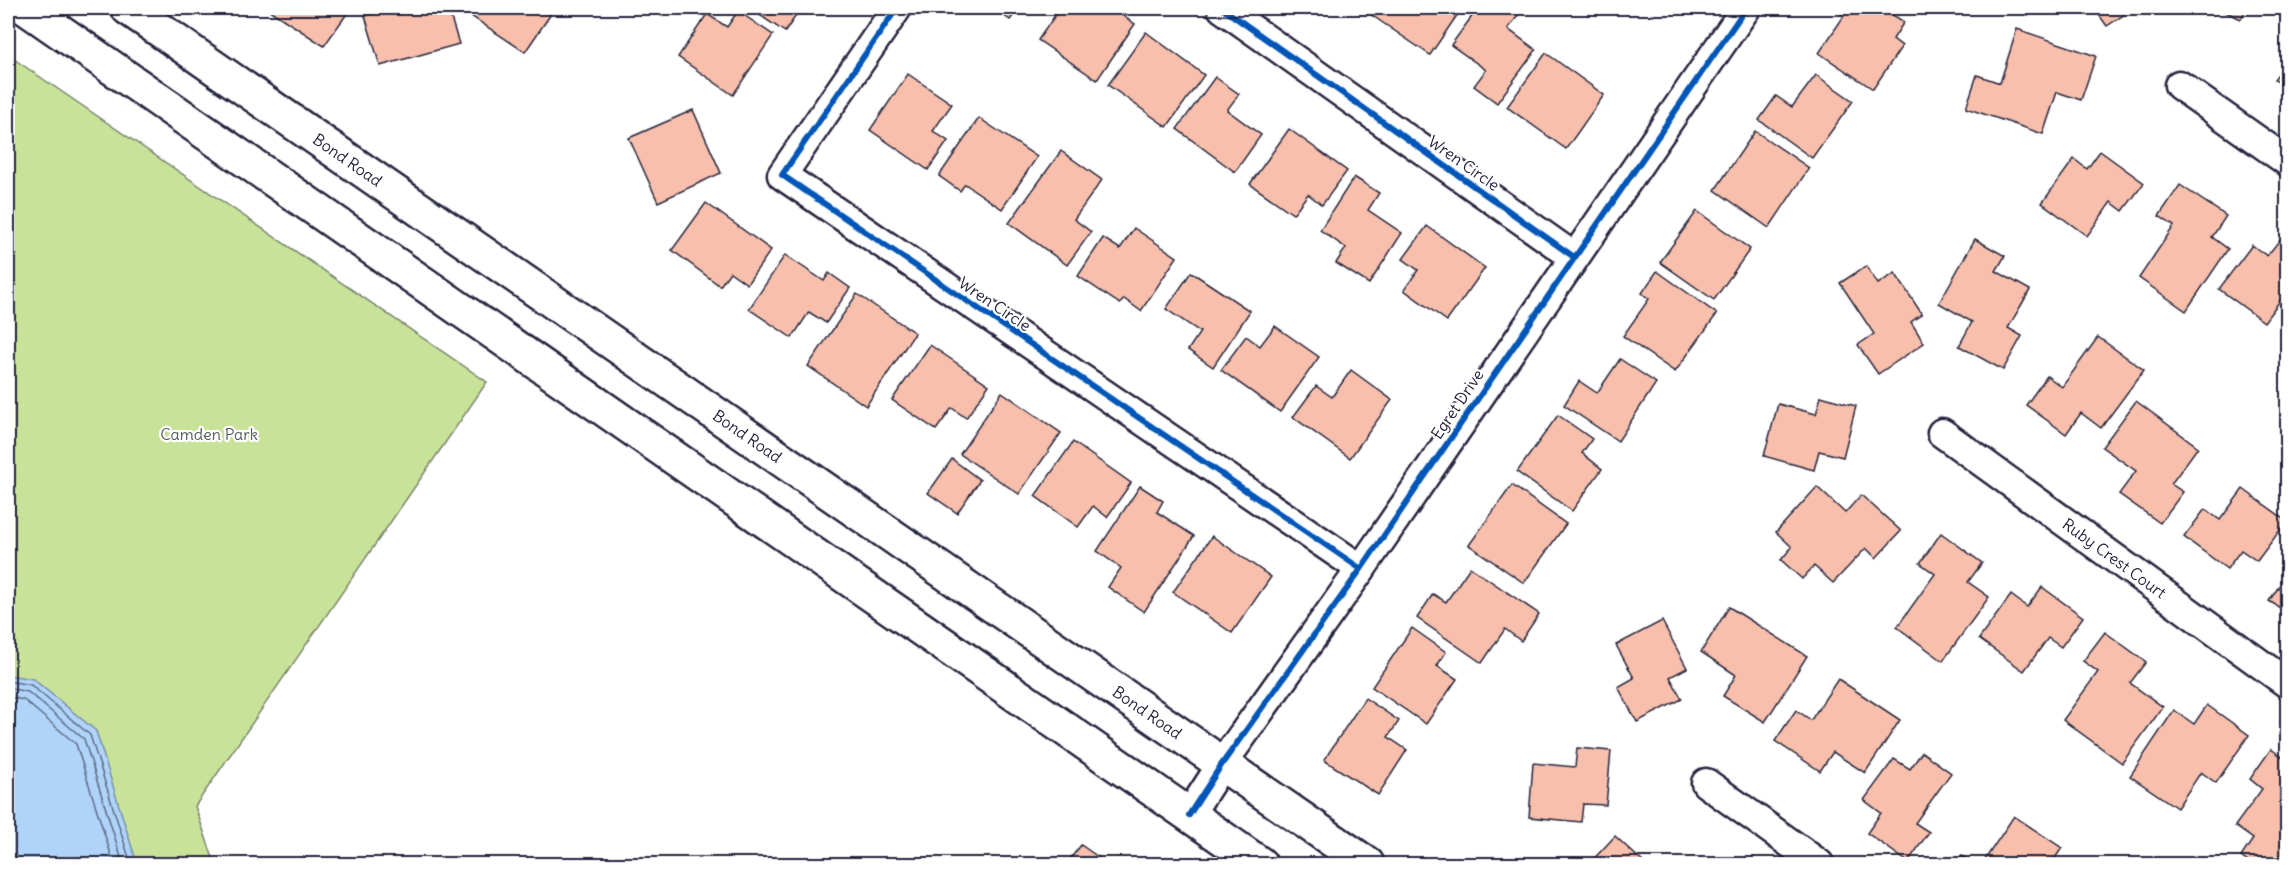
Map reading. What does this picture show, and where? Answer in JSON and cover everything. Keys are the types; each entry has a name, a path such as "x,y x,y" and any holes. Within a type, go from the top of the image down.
{"main road":[{"path":"26,8 1260,864"},
{"name":"Bond Road","path":"128,8 1367,864"}],"street":[{"name":"Wren Circle","path":"897,8 782,175 1361,569"},
{"name":"Wren Circle","path":"1222,8 1574,257"},
{"name":"Egret Drive","path":"1189,815 1222,764 1361,569 1746,8"},
{"path":"2179,85 2288,162"},
{"name":"Ruby Crest Court","path":"1942,433 2288,684"},
{"path":"1706,783 1819,864"}],"green space":[{"name":"Camden Park","path":"8,55 487,382 195,806 215,864 8,864"}],"water":[{"path":"8,675 33,679 96,731 137,864 8,864"}],"building":[{"path":"266,8 351,8 324,46"},
{"path":"395,8 448,8 459,44 380,66 365,16"},
{"path":"473,8 555,8 525,52 468,14"},
{"path":"749,8 801,8 785,32"},
{"path":"993,8 1019,8 1010,20"},
{"path":"1060,8 1111,8 1135,24 1097,80 1038,40"},
{"path":"1366,8 1462,8 1430,55 1364,10"},
{"path":"1478,8 1510,8 1519,14 1508,29 1536,50 1497,103 1474,86 1486,70 1451,45"},
{"path":"1839,8 1882,8 1904,22 1893,39 1902,46 1873,89 1819,53 1844,16 1837,11"},
{"path":"1905,8 1919,8 1915,14"},
{"path":"2094,8 2134,8 2107,26"},
{"path":"2217,8 2247,8 2241,19"},
{"path":"738,11 773,35 733,95 678,57 707,14 727,27"},
{"path":"2017,29 2096,56 2081,100 2057,92 2043,134 1966,108 1977,75 2000,83"},
{"path":"1146,32 1204,75 1167,127 1108,85"},
{"path":"1546,53 1604,95 1566,149 1507,107"},
{"path":"2288,61 2288,89 2274,79"},
{"path":"908,74 952,104 933,131 948,141 928,170 870,130"},
{"path":"1816,75 1853,101 1812,158 1759,120 1776,96 1792,107"},
{"path":"1215,77 1239,94 1227,110 1261,135 1235,172 1177,129"},
{"path":"693,110 721,173 658,202 629,138"},
{"path":"979,118 1037,157 1002,209 965,184 960,191 939,176"},
{"path":"1289,129 1347,171 1322,205 1308,194 1293,214 1250,184"},
{"path":"1755,131 1809,168 1769,228 1715,190"},
{"path":"1061,151 1102,180 1074,219 1091,232 1067,265 1009,223"},
{"path":"2100,151 2144,183 2123,211 2111,202 2087,236 2042,203 2074,159 2087,169"},
{"path":"1354,177 1379,193 1368,210 1402,233 1369,284 1336,263 1346,248 1320,230"},
{"path":"2180,185 2226,216 2212,237 2228,249 2186,311 2139,278 2174,226 2159,216"},
{"path":"706,203 771,250 747,284 730,272 720,286 672,250"},
{"path":"1697,211 1750,249 1714,300 1660,262"},
{"path":"1427,226 1485,268 1447,321 1404,290 1418,270 1403,259"},
{"path":"1134,228 1177,257 1141,311 1124,299 1120,304 1078,276 1103,238 1120,249"},
{"path":"2282,237 2288,242 2288,290 2264,322 2219,289 2252,245 2267,256"},
{"path":"1975,239 2005,256 1996,271 2030,290 2008,328 2022,336 2003,370 1959,346 1972,322 1939,303"},
{"path":"785,255 824,281 829,273 850,288 826,323 809,312 792,338 749,309"},
{"path":"1866,266 1878,284 1895,273 1922,314 1911,322 1924,343 1878,374 1858,345 1874,334 1840,283"},
{"path":"1657,271 1717,314 1675,372 1623,336 1649,299 1642,293"},
{"path":"1191,272 1250,311 1213,367 1188,350 1200,332 1166,309"},
{"path":"857,294 915,333 866,406 808,366"},
{"path":"1275,326 1319,357 1280,412 1221,370 1246,336 1260,346"},
{"path":"2098,337 2144,370 2101,428 2081,413 2066,434 2026,405 2047,376 2062,387"},
{"path":"930,345 989,385 966,418 952,408 936,430 892,400"},
{"path":"1620,359 1656,383 1618,441 1564,405 1579,381 1597,393"},
{"path":"1351,370 1392,400 1350,458 1293,417 1316,386 1332,397"},
{"path":"1002,392 1061,433 1019,494 960,454"},
{"path":"1821,396 1856,406 1843,457 1819,451 1814,470 1764,456 1778,404 1816,414"},
{"path":"2136,401 2198,447 2171,484 2183,492 2160,523 2119,494 2136,471 2102,447"},
{"path":"1558,415 1592,439 1582,453 1602,469 1572,511 1517,472"},
{"path":"1073,442 1131,483 1107,517 1093,506 1078,527 1035,496"},
{"path":"952,459 980,480 957,513 928,493"},
{"path":"1512,485 1566,524 1524,583 1469,545"},
{"path":"1140,486 1163,501 1157,512 1194,536 1144,612 1108,587 1121,568 1097,551"},
{"path":"1817,487 1845,513 1861,495 1901,531 1876,558 1866,548 1833,583 1814,566 1802,579 1781,560 1792,547 1776,532"},
{"path":"2243,489 2287,521 2257,561 2241,550 2227,569 2184,537 2205,509 2220,520"},
{"path":"1941,533 1982,563 1968,582 1989,597 1943,661 1897,627 1935,574 1920,563"},
{"path":"1212,536 1271,577 1232,633 1173,592"},
{"path":"2288,553 2288,567 2281,563"},
{"path":"1470,567 1539,614 1521,641 1505,629 1482,663 1417,618 1433,594 1446,602"},
{"path":"2288,573 2288,613 2269,601"},
{"path":"2042,587 2083,617 2061,647 2048,638 2024,671 1979,639 2011,595 2027,607"},
{"path":"1729,607 1807,656 1765,722 1723,696 1736,675 1701,652"},
{"path":"1662,621 1687,668 1670,677 1682,699 1637,722 1618,687 1634,678 1616,645"},
{"path":"1412,628 1446,652 1437,666 1457,679 1426,724 1372,687"},
{"path":"2105,632 2146,662 2130,683 2163,707 2122,763 2063,720 2098,672 2083,661"},
{"path":"1838,679 1900,720 1865,773 1833,752 1820,771 1775,741 1796,710 1811,720"},
{"path":"1365,698 1399,721 1388,737 1407,750 1378,795 1324,760"},
{"path":"2207,705 2249,735 2216,783 2201,772 2177,808 2130,776 2174,710 2194,724"},
{"path":"1577,748 1611,751 1606,805 1583,804 1581,822 1529,817 1533,763 1575,767"},
{"path":"2271,749 2288,761 2288,864 2279,861 2277,864 2251,864 2241,857 2253,839 2235,826 2262,789 2250,779"},
{"path":"1922,752 1951,773 1915,823 1929,832 1908,862 1867,833 1881,813 1864,800 1894,759 1910,769"},
{"path":"2014,816 2062,848 2051,864 1982,864"},
{"path":"1615,836 1645,864 1589,864"},
{"path":"1081,845 1108,864 1066,864"},
{"path":"1962,856 1976,864 1956,864"}],"cycle path":[{"path":"897,8 782,175 1361,569"},
{"path":"1222,8 1574,257"},
{"path":"1189,815 1222,764 1361,569 1746,8"}]}
